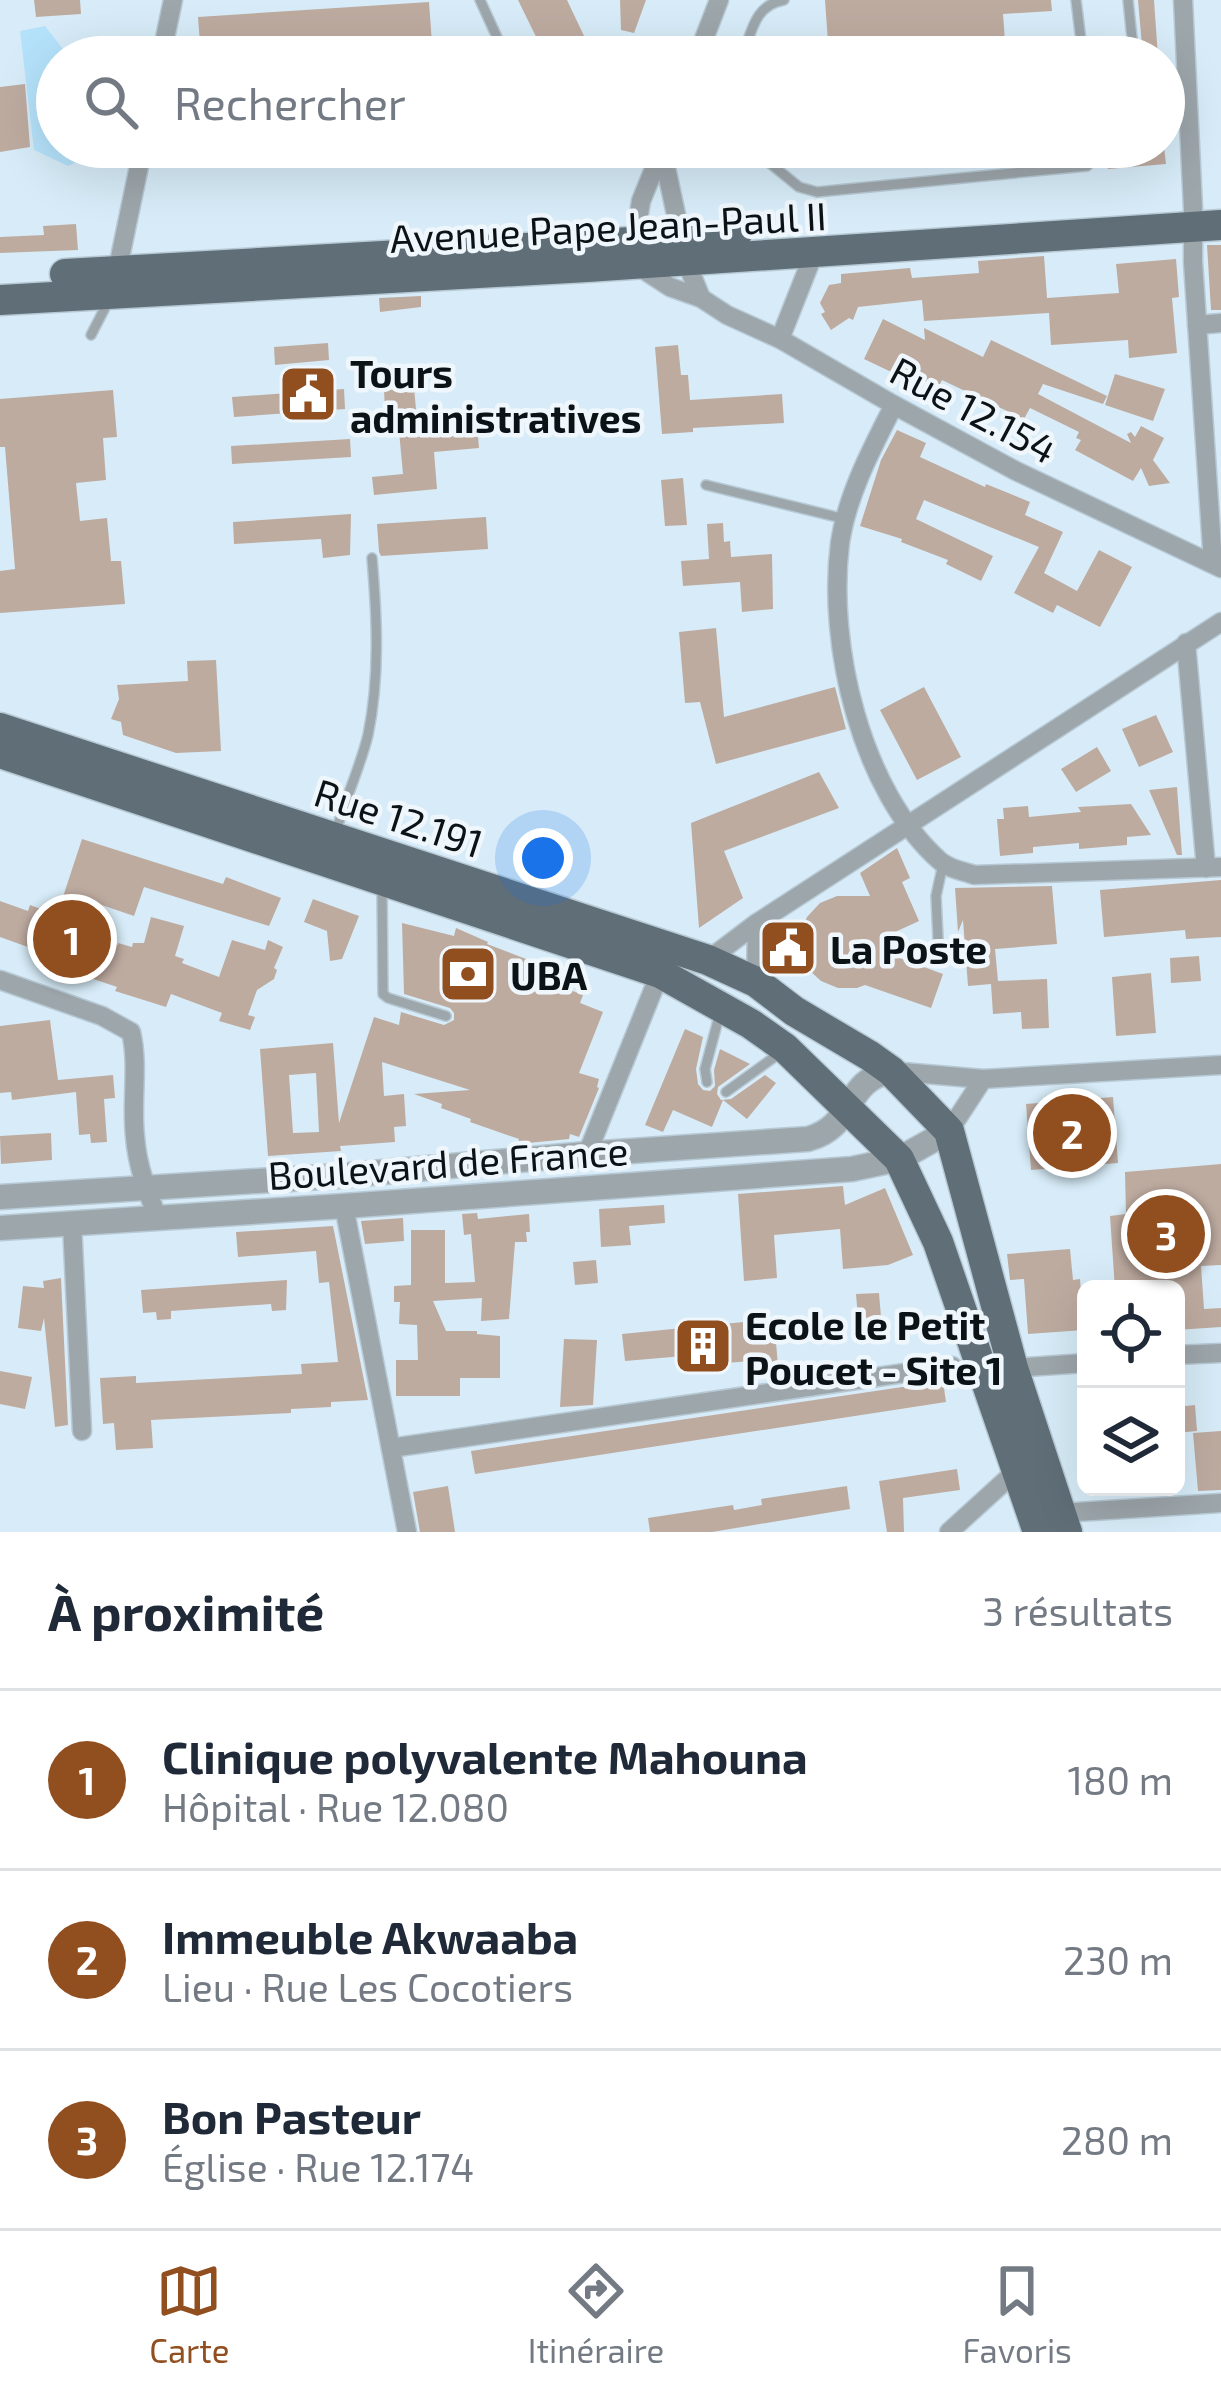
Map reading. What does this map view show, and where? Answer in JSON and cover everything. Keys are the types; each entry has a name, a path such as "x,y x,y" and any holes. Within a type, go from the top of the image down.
{"main road":[{"name":"Avenue Pape Jean-Paul II","path":"0,279 115,281 1207,217"},
{"name":"Avenue Pape Jean-Paul II","path":"684,250 814,253 1207,217"},
{"name":"Avenue Pape Jean-Paul II","path":"0,300 115,281"},
{"name":"Rue 12.191","path":"0,728 708,960 756,982 891,1071 949,1131 1055,1526"},
{"name":"Rue 12.191","path":"0,753 660,973 785,1048 899,1159"},
{"path":"899,1159 938,1242 1016,1471 1055,1526"}],"street":[{"path":"165,36 173,0"},
{"path":"705,36 719,0"},
{"path":"1183,0 1207,217 1197,325 1213,448 1217,566"},
{"path":"115,281 139,168"},
{"path":"639,252 641,201 655,168"},
{"path":"667,168 684,250 701,298"},
{"name":"Rue 12.154","path":"639,252 647,272 670,287 780,339 1016,471 1217,566"},
{"path":"780,339 814,253"},
{"path":"1197,325 1221,323"},
{"path":"894,406 845,519 840,547 840,641 853,709 874,766 908,824 944,865 974,875 1021,876 1213,867 1186,643"},
{"path":"708,960 757,922 1221,622"},
{"path":"756,982 757,922"},
{"path":"586,1154 660,973"},
{"path":"0,980 102,1016 131,1032 135,1137 145,1186 158,1218"},
{"path":"891,1071 983,1079 1221,1065"},
{"name":"Boulevard de France","path":"0,1197 808,1139 835,1126 866,1081 891,1071"},
{"path":"949,1131 983,1079"},
{"name":"Boulevard de France","path":"0,1228 852,1169 899,1159 949,1131"},
{"path":"344,1206 407,1532"},
{"path":"72,1223 82,1431"},
{"path":"1185,1355 1221,1353"},
{"path":"1013,1368 1077,1364"},
{"path":"391,1448 952,1366"},
{"path":"949,1532 1016,1471"},
{"path":"1055,1526 1221,1503"}],"lane":[{"path":"480,0 496,36"},
{"path":"750,36 760,10 784,0"},
{"path":"1076,0 1080,36"},
{"path":"1128,0 1132,36"},
{"path":"776,168 799,187 817,192 1066,168"},
{"path":"92,335 115,281"},
{"path":"706,484 845,519"},
{"path":"334,837 369,730 378,623 372,558"},
{"path":"939,959 936,896 944,865"},
{"path":"382,881 383,994 446,1016"},
{"path":"707,1082 705,1069 722,1008"},
{"path":"726,1092 785,1048"}],"shaded area":[{"path":"45,26 53,36 36,36 36,151 34,150 20,31"}],"building":[{"path":"34,0 80,0 81,14 36,17"},
{"path":"518,0 567,0 584,36 536,36"},
{"path":"620,0 646,0 634,33 621,30"},
{"path":"825,0 1051,0 1052,11 1003,14 1005,36 828,36"},
{"path":"1138,0 1154,0 1157,36 1141,36"},
{"path":"429,2 431,36 199,36 198,17"},
{"path":"25,84 30,147 0,152 0,87"},
{"path":"76,224 78,250 0,253 0,237 44,235 43,226"},
{"path":"1207,245 1221,245 1221,310 1211,310"},
{"path":"1044,256 1047,298 1119,293 1116,264 1176,259 1179,297 1172,298 1177,353 1129,358 1128,340 1051,345 1049,313 924,321 922,300 858,307 853,320 831,330 821,314 825,312 820,303 829,285 841,283 841,274 910,268 912,278 979,273 978,261"},
{"path":"421,296 421,307 380,312 379,298"},
{"path":"883,319 925,340 924,328 983,357 991,340 1107,396 1103,404 1043,384 1038,394 1131,443 1127,434 1135,437 1141,426 1164,438 1153,460 1170,483 1149,486 1141,468 1133,481 1075,450 1081,440 1076,438 1079,432 1030,408 1024,419 942,380 938,388 911,374 908,380 864,359"},
{"path":"328,343 329,360 275,365 274,347"},
{"path":"678,345 690,400 782,394 784,423 662,434 655,347"},
{"path":"1115,374 1165,389 1153,421 1105,405"},
{"path":"414,388 418,430 477,425 479,448 434,452 437,489 374,495 372,477 403,474 397,410 385,411 384,390"},
{"path":"344,389 345,409 234,417 232,397"},
{"path":"113,390 117,437 103,438 106,480 76,483 80,521 107,518 111,561 121,561 125,604 0,613 0,571 15,569 5,447 0,447 0,399"},
{"path":"897,430 926,443 920,457 1030,502 1025,515 1063,532 1044,573 1077,591 1099,550 1132,567 1100,627 1057,605 1053,613 1014,593 1039,547 924,500 916,519 993,556 981,581 902,539 860,526 881,460"},
{"path":"350,439 351,457 232,464 231,446"},
{"path":"683,478 687,525 665,526 661,480"},
{"path":"351,514 350,555 323,558 321,539 234,544 233,522"},
{"path":"486,517 488,549 381,556 379,552 377,524"},
{"path":"723,523 731,557 772,554 773,609 742,612 740,582 683,586 681,561 709,559 707,524"},
{"path":"716,628 724,717 835,687 846,729 716,764 700,702 685,703 679,632"},
{"path":"216,660 221,751 176,753 123,735 121,722 111,719 119,699 117,685 188,681 187,661"},
{"path":"924,687 961,757 917,780 880,710"},
{"path":"1156,715 1173,752 1139,767 1122,729"},
{"path":"1097,747 1111,771 1076,792 1061,769"},
{"path":"819,772 839,808 724,851 743,898 699,928 691,823"},
{"path":"1177,787 1182,855 1177,855 1149,790"},
{"path":"1131,804 1151,835 1127,837 1127,845 1079,849 1079,843 1000,856 997,819 1004,819 1003,808 1028,806 1029,817 1081,812 1078,807"},
{"path":"82,839 223,884 226,877 281,898 269,926 144,887 134,916 87,900 77,931 132,947 144,943 151,917 184,926 175,956 219,977 232,940 265,950 268,940 283,947 274,979 257,990 248,1015 255,1017 250,1030 219,1021 222,1013 171,994 166,1007 115,991 117,987 61,968 63,962 53,956 0,937 0,901 57,915"},
{"path":"897,848 910,878 902,882 919,921 893,933 894,956 943,974 931,1008 865,985 838,988 821,981 808,969 801,952 807,917 820,903 837,896 870,896 860,873"},
{"path":"1221,880 1221,937 1186,939 1185,930 1104,937 1100,890"},
{"path":"1052,886 1057,944 995,949 998,981 1047,979 1049,1028 1022,1029 1021,1012 993,1014 991,984 968,986 963,920 958,932 955,888"},
{"path":"313,899 359,916 342,959 330,961 327,931 304,922"},
{"path":"402,923 454,936 456,928 552,969 547,981 583,995 580,1003 603,1012 579,1073 599,1079 599,1088 579,1137 570,1134 569,1139 518,1144 519,1139 470,1122 414,1094 470,1090 382,1062 384,1096 404,1094 406,1126 394,1127 395,1142 268,1156 260,1049 333,1043 339,1123 374,1017 399,1025 401,1012 444,1025 454,1020 450,1008 404,994","holes":["316,1073 319,1132 293,1133 289,1075"]},
{"path":"1199,956 1201,981 1171,983 1170,958"},
{"path":"1151,973 1156,1033 1116,1036 1112,977"},
{"path":"50,1020 58,1080 113,1075 115,1098 104,1099 107,1142 91,1143 90,1134 79,1135 76,1092 12,1100 11,1092 0,1093 0,1026"},
{"path":"685,1029 703,1037 696,1069 703,1090 715,1086 720,1049 750,1064 718,1087 721,1100 731,1099 765,1075 776,1083 747,1119 723,1100 712,1127 673,1110 663,1132 645,1125"},
{"path":"1113,1097 1118,1163 1031,1170 1026,1104"},
{"path":"51,1133 52,1160 1,1164 0,1136"},
{"path":"1221,1164 1221,1265 1201,1266 1204,1309 1221,1308 1221,1327 1185,1329 1185,1280 1114,1280 1110,1216 1126,1214 1125,1172"},
{"path":"843,1186 845,1205 885,1188 913,1255 888,1265 843,1269 840,1229 774,1235 777,1278 744,1281 738,1194"},
{"path":"664,1205 665,1223 629,1226 631,1245 601,1247 599,1209"},
{"path":"477,1213 478,1219 529,1214 527,1242 515,1242 509,1319 481,1321 482,1298 433,1301 446,1331 500,1336 500,1378 460,1378 460,1396 396,1396 396,1360 418,1360 417,1325 399,1324 400,1302 394,1302 394,1286 411,1285 411,1230 445,1230 445,1283 475,1282 471,1234 464,1235 462,1214"},
{"path":"403,1218 404,1241 365,1244 361,1221"},
{"path":"333,1226 368,1400 331,1402 331,1407 291,1409 291,1413 151,1420 153,1448 116,1450 114,1423 103,1424 100,1378 136,1376 136,1383 302,1374 301,1364 338,1362 329,1282 319,1283 316,1251 238,1257 236,1232"},
{"path":"1070,1249 1073,1280 1080,1279 1077,1330 1028,1334 1024,1279 1010,1280 1007,1254"},
{"path":"596,1260 598,1283 575,1285 573,1262"},
{"path":"61,1278 68,1425 55,1427 44,1318 41,1331 18,1328 23,1286 44,1288 43,1281"},
{"path":"287,1280 286,1310 272,1311 271,1304 171,1311 171,1319 157,1320 156,1312 143,1313 141,1290"},
{"path":"879,1293 881,1317 858,1318 856,1294"},
{"name":"Ecole le Petit Poucet - Site 1","path":"774,1319 778,1366 753,1368 752,1361 712,1364 713,1371 686,1373 684,1356 625,1361 622,1334"},
{"path":"564,1339 597,1340 593,1405 560,1407"},
{"path":"0,1371 32,1377 25,1409 0,1404"},
{"path":"943,1381 946,1402 475,1474 471,1451"},
{"path":"1195,1405 1197,1431 1185,1432 1185,1406"},
{"path":"1221,1431 1221,1490 1198,1491 1193,1433"},
{"path":"957,1469 960,1490 903,1498 904,1532 887,1532 879,1481"},
{"path":"448,1486 455,1532 420,1532 413,1492"},
{"path":"847,1486 850,1509 712,1532 650,1532 648,1518 733,1505 734,1510 762,1505 761,1499"}],"place":[{"name":"Tours administratives","path":"308,394"},
{"name":"Clinique polyvalente Mahouna","path":"72,939"},
{"name":"La Poste","path":"788,948"},
{"name":"UBA","path":"468,974"},
{"name":"Immeuble Akwaaba","path":"1072,1133"},
{"name":"Bon Pasteur","path":"1166,1234"},
{"name":"Ecole le Petit Poucet - Site 1","path":"703,1346"}]}
